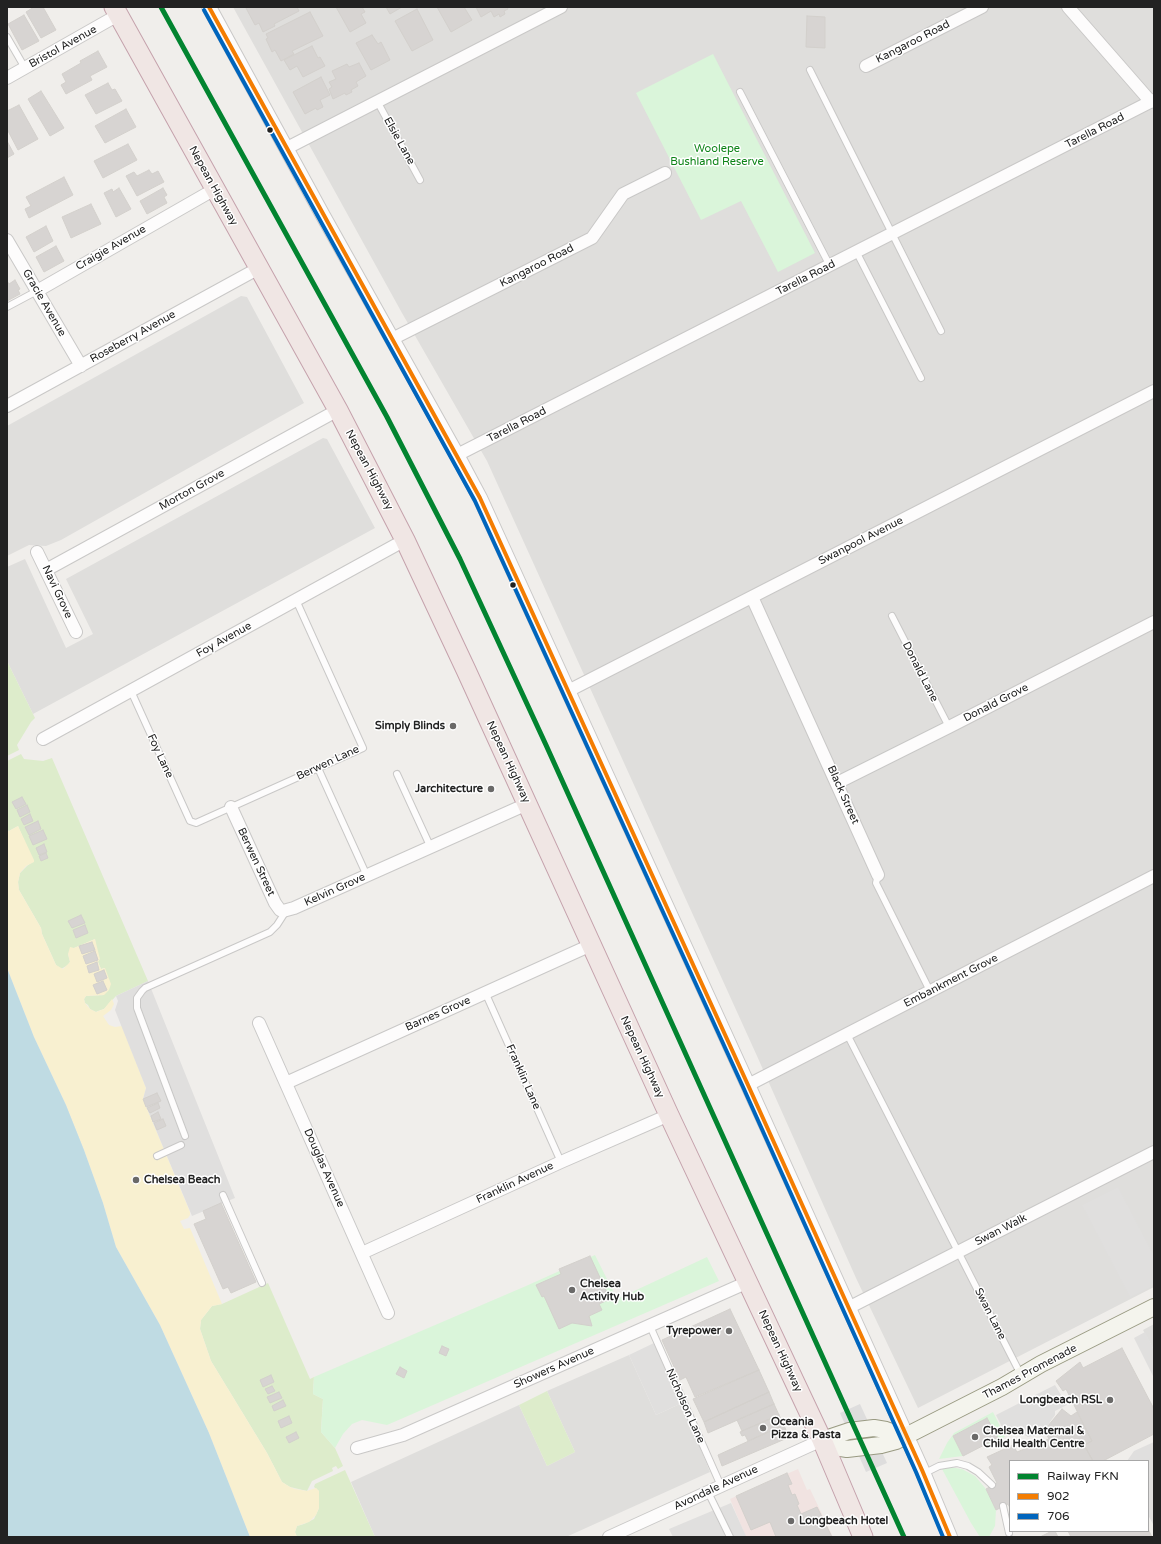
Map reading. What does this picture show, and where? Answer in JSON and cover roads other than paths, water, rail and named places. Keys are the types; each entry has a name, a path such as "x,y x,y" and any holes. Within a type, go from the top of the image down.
{"highway":[{"name":"Nepean Highway","path":"116,11 338,410 405,540 669,1115 822,1440 864,1537"}],"main road":[{"name":"Thames Promenade","path":"822,1440 835,1447 847,1449 881,1445 906,1437 1042,1364 1154,1307"},
{"path":"822,1440 849,1431 870,1428 886,1430 906,1437"}],"street":[{"path":"209,7 392,339 458,455 480,498 748,1084 950,1537"},
{"path":"287,148 561,7"},
{"name":"Kangaroo Road","path":"866,66 982,7"},
{"path":"1068,7 1153,101"},
{"name":"Bristol Avenue","path":"7,78 116,11"},
{"name":"Tarella Road","path":"458,455 1153,101"},
{"name":"Kangaroo Road","path":"392,339 592,238 623,194 665,173"},
{"name":"Craigie Avenue","path":"37,291 215,189"},
{"name":"Gracie Avenue","path":"7,240 81,366"},
{"name":"Roseberry Avenue","path":"7,406 259,268"},
{"name":"Swanpool Avenue","path":"568,691 1154,391"},
{"name":"Morton Grove","path":"46,570 338,410"},
{"name":"Foy Avenue","path":"43,739 405,540"},
{"name":"Navi Grove","path":"37,552 76,632"},
{"name":"Black Street","path":"752,597 878,875"},
{"name":"Donald Grove","path":"837,783 949,728 1154,622"},
{"name":"Kelvin Grove","path":"286,911 431,848 527,804"},
{"name":"Berwen Street","path":"231,807 275,903 280,910 286,911"},
{"name":"Embankment Grove","path":"748,1084 1154,876"},
{"name":"Barnes Grove","path":"286,1083 591,945"},
{"name":"Douglas Avenue","path":"259,1023 388,1313"},
{"name":"Franklin Avenue","path":"362,1253 561,1162 669,1115"},
{"name":"Swan Walk","path":"848,1308 1154,1152"},
{"name":"Showers Avenue","path":"357,1448 403,1435 748,1282"},
{"name":"Avondale Avenue","path":"609,1537 822,1440"}],"lane":[{"path":"7,37 25,68"},
{"path":"810,70 942,331"},
{"path":"740,92 830,266"},
{"name":"Elsie Lane","path":"377,101 420,180"},
{"path":"857,253 921,378"},
{"name":"Craigie Avenue","path":"7,308 37,291"},
{"name":"Berwen Lane","path":"190,821 196,823 364,748 296,600"},
{"name":"Donald Lane","path":"892,616 949,728"},
{"name":"Foy Lane","path":"131,691 190,821"},
{"path":"318,768 366,876"},
{"path":"397,774 431,848"},
{"name":"Black Street","path":"878,875 876,883 930,991"},
{"path":"185,1136 137,1008 137,998 142,990 270,932 277,925 286,911"},
{"name":"Franklin Lane","path":"485,992 561,1162"},
{"name":"Swan Lane","path":"847,1034 1022,1376"},
{"path":"157,1156 181,1145"},
{"path":"223,1195 262,1283"},
{"name":"Nicholson Lane","path":"650,1326 721,1486"},
{"path":"923,1474 939,1466 957,1463 968,1466 978,1472 992,1485"},
{"path":"708,1492 730,1537"},
{"path":"1003,1506 1009,1528"},
{"path":"1003,1537 1010,1532"}],"water":[{"path":"7,968 34,1037 66,1105 84,1150 103,1203 116,1247 160,1325 209,1433 250,1537 7,1537"}],"rail line":[{"name":"FKN","path":"161,7 387,417 460,559 546,745 904,1537"}],"place":[{"name":"Simply Blinds","path":"453,726"},
{"name":"Jarchitecture","path":"491,789"},
{"name":"Chelsea Beach","path":"136,1180"},
{"name":"Chelsea Activity Hub","path":"572,1290"},
{"name":"Tyrepower","path":"729,1331"},
{"name":"Longbeach RSL","path":"1110,1400"},
{"name":"Oceania Pizza & Pasta","path":"763,1428"},
{"name":"Chelsea Maternal & Child Health Centre","path":"975,1437"},
{"name":"Longbeach Hotel","path":"791,1521"}],"park label":[{"name":"Woolepe Bushland Reserve","path":"717,155"}]}
